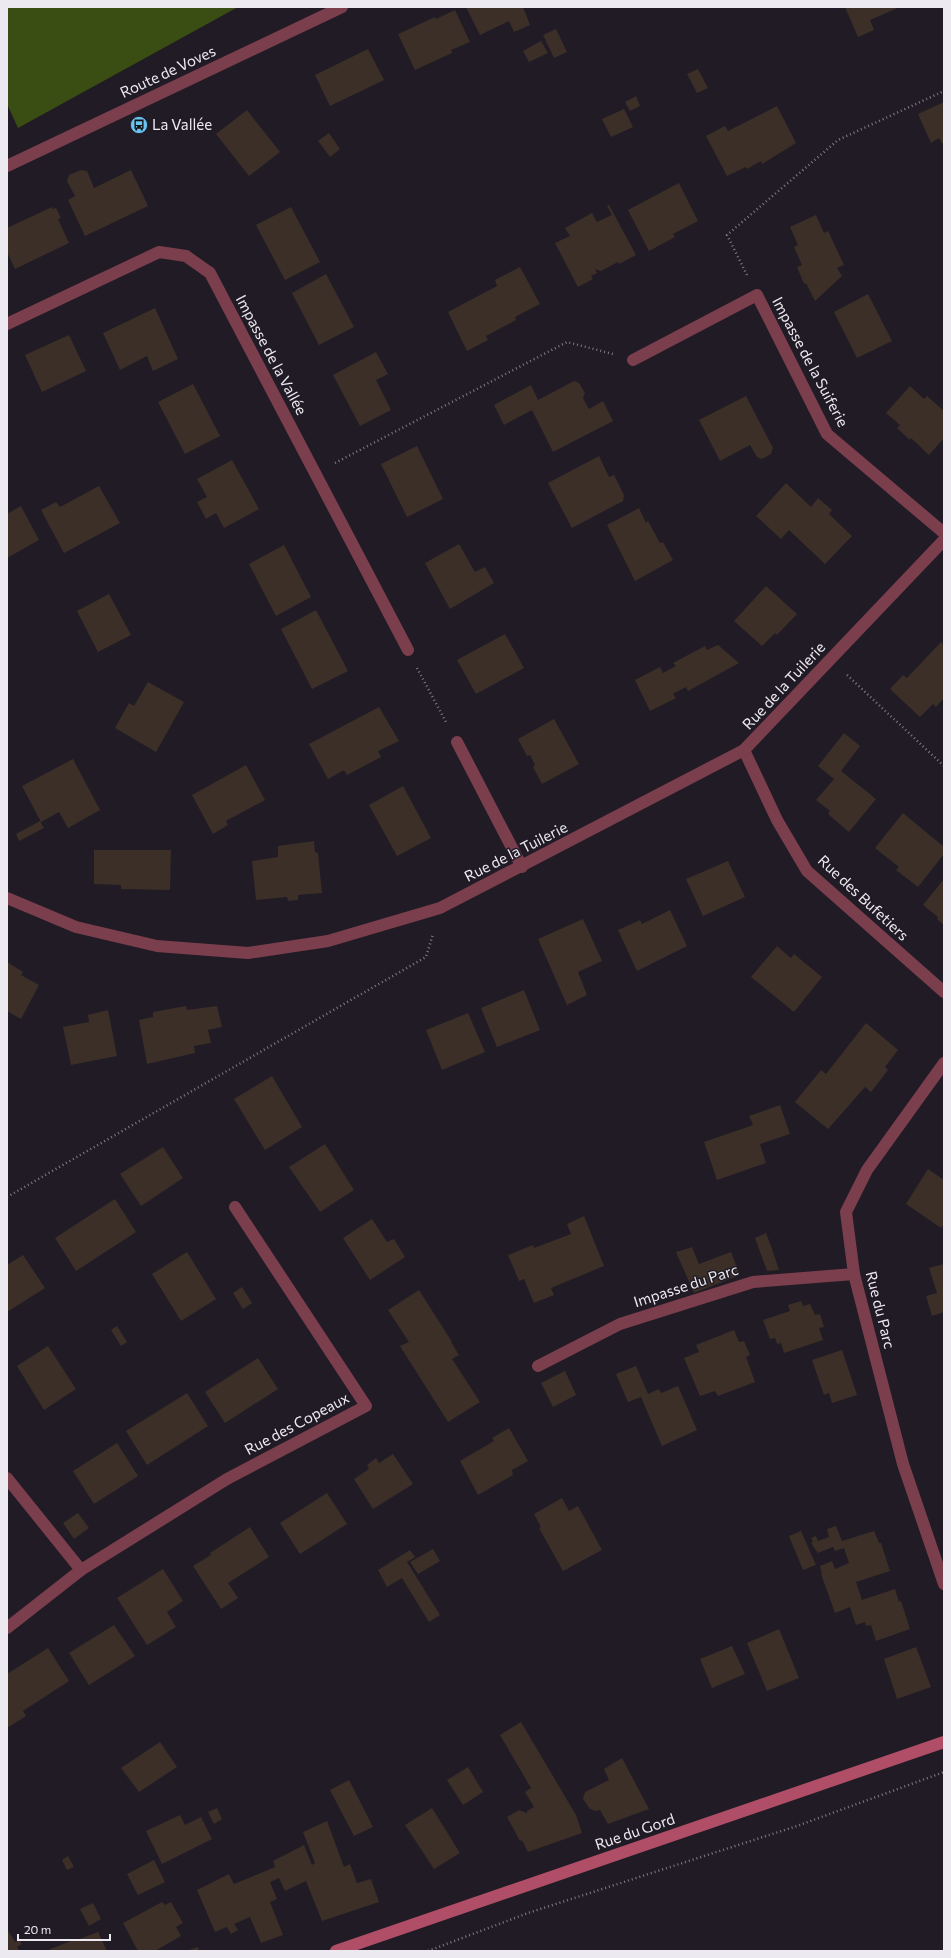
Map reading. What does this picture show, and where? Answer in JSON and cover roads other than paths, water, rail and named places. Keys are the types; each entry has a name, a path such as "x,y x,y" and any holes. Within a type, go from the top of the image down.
{"main road":[{"name":"Rue du Gord","path":"336,1951 944,1742"}],"street":[{"name":"Route de Voves","path":"7,166 342,7"},
{"name":"Impasse de la Vallée","path":"7,324 159,252 186,256 210,273 408,650"},
{"name":"Impasse de la Suiferie","path":"633,360 757,295 827,434 944,534"},
{"name":"Rue de la Tuilerie","path":"7,898 76,927 157,946 248,953 328,941 440,908 522,867 744,750 944,540"},
{"path":"457,742 522,867"},
{"name":"Rue des Bufetiers","path":"744,750 777,820 807,871 944,992"},
{"name":"Rue du Parc","path":"944,1063 867,1170 846,1212 854,1274 903,1464 944,1584"},
{"name":"Rue des Copeaux","path":"7,1628 81,1570 227,1479 366,1406 235,1207"},
{"name":"Impasse du Parc","path":"538,1366 620,1324 753,1282 854,1274"},
{"path":"7,1478 81,1570"}],"place":[{"name":"La Vallée","path":"139,125"}]}
